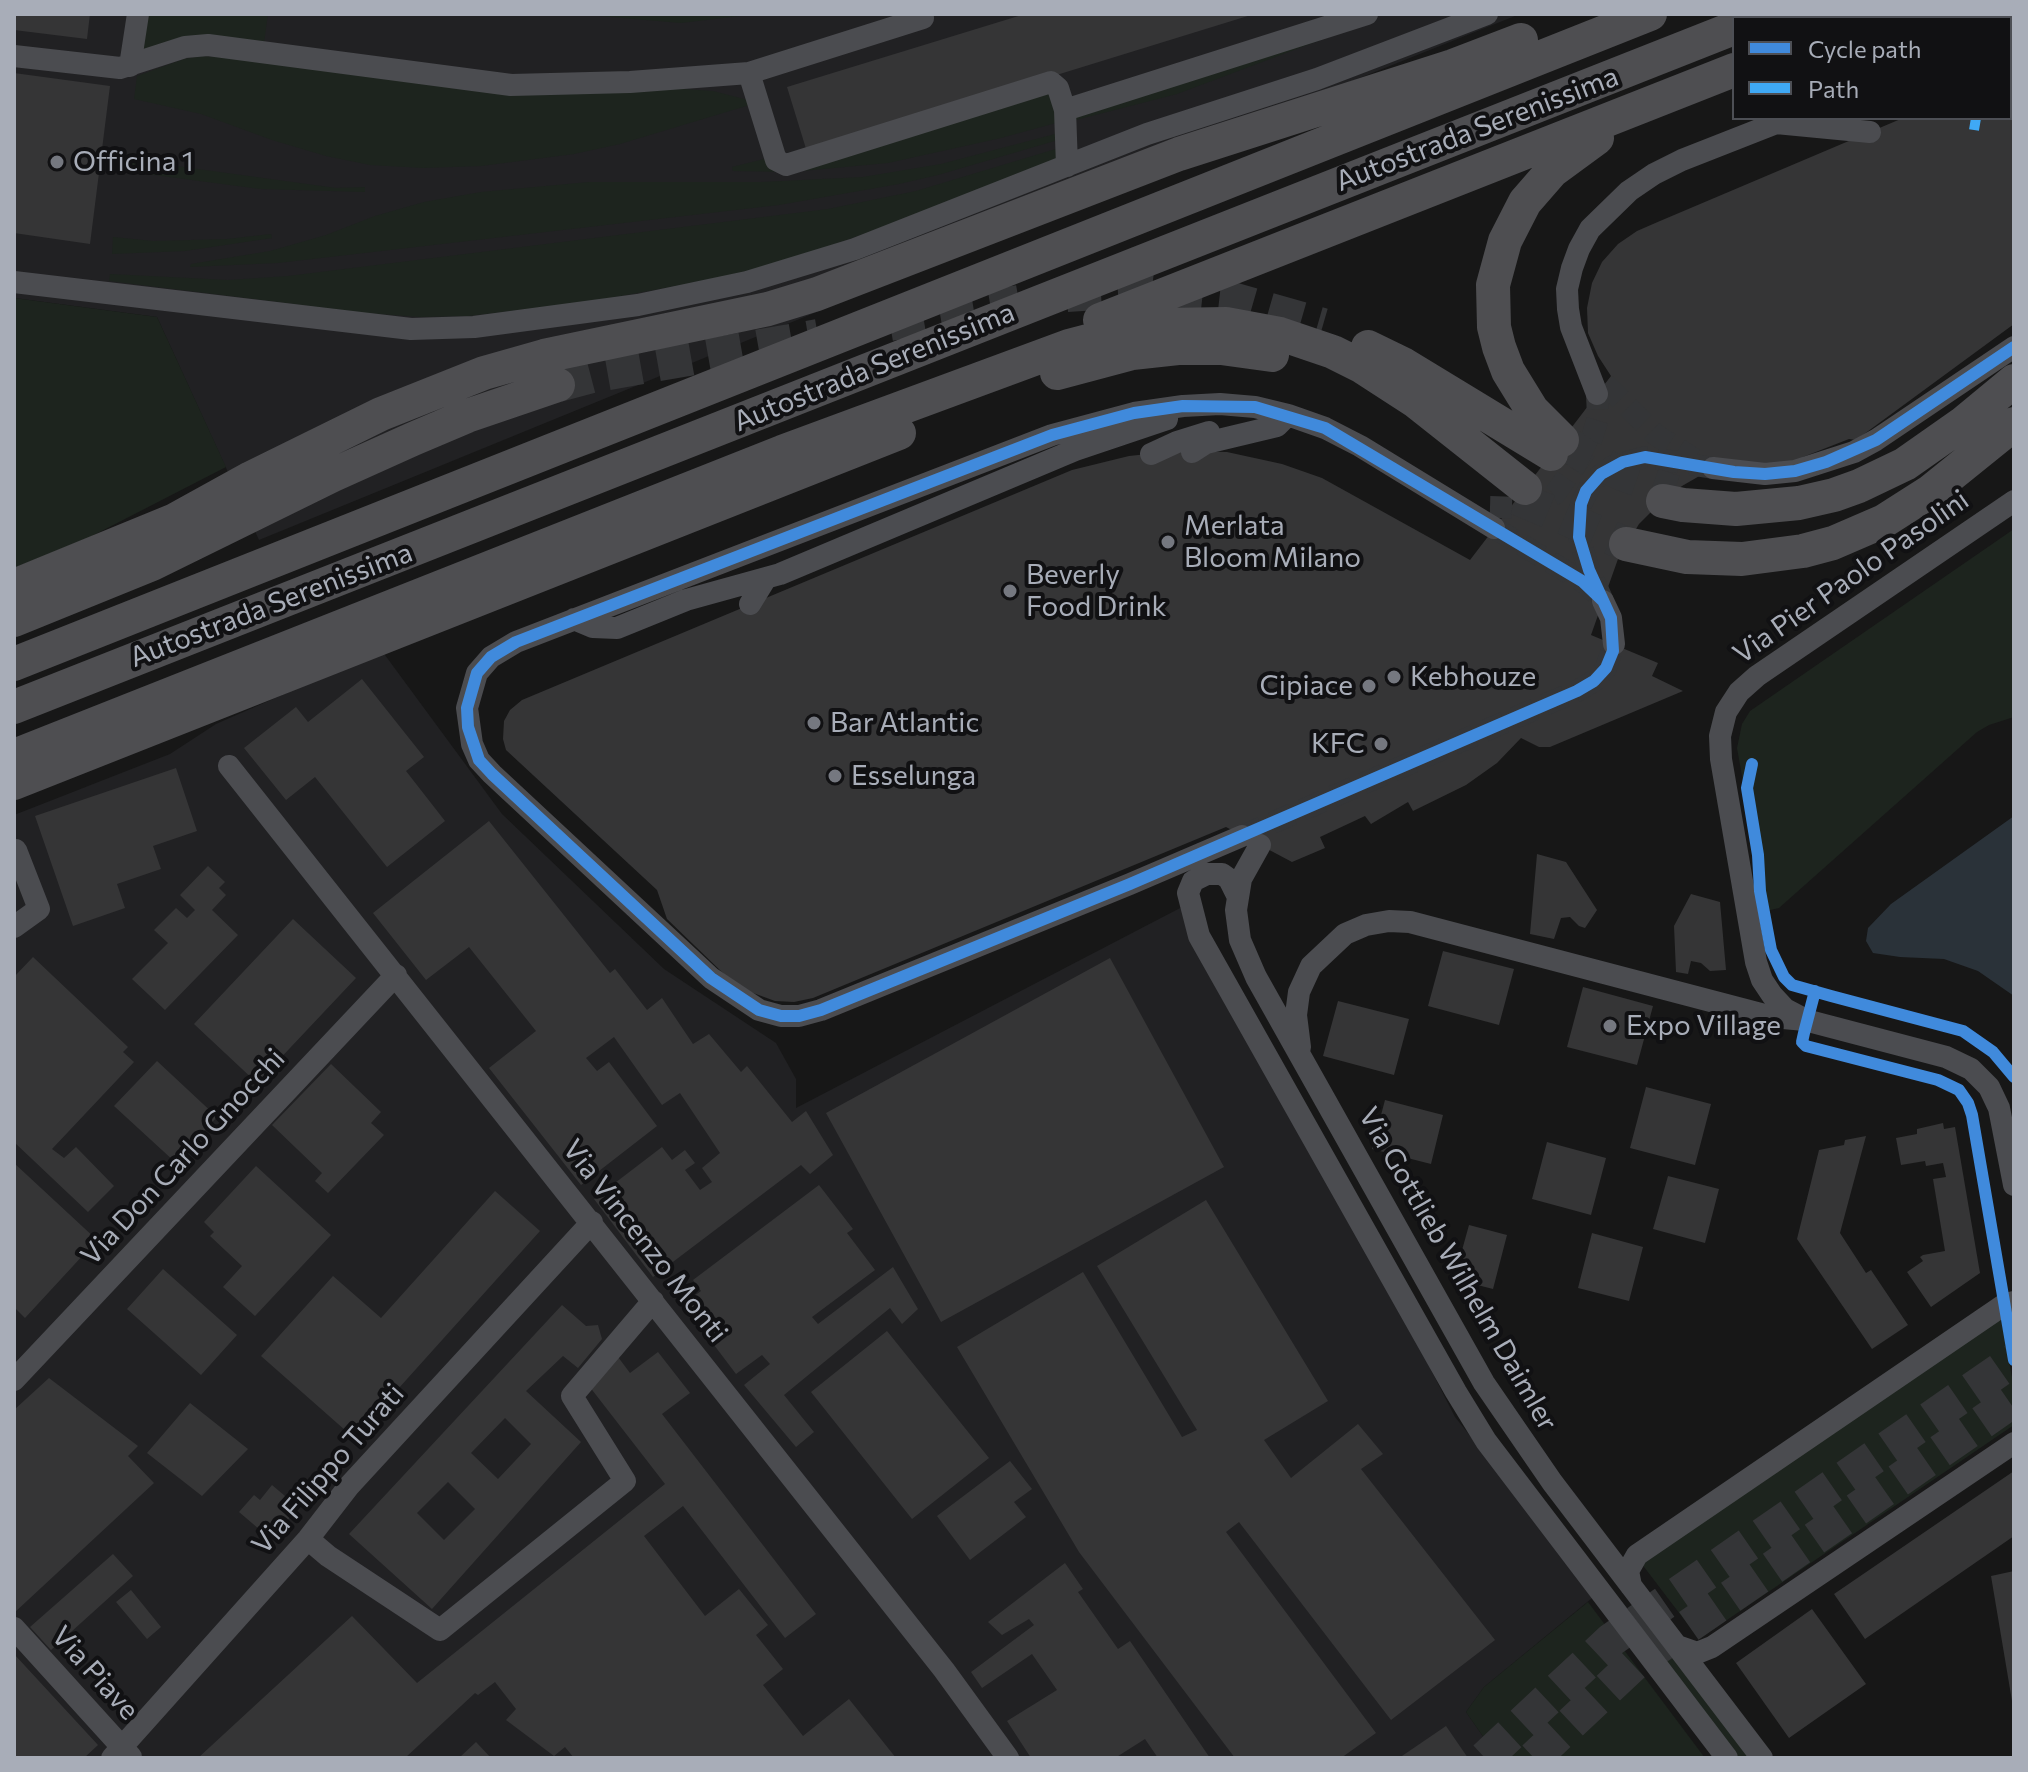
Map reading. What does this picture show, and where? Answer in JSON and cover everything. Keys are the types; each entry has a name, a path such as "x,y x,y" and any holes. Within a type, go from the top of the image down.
{"highway":[{"path":"14,586 175,520 251,478 381,414 484,373 544,356 768,309 817,294 1179,154 1453,66 1589,14"},
{"name":"Autostrada Serenissima","path":"14,664 1650,14"},
{"path":"1876,16 1886,14"},
{"name":"Autostrada Serenissima","path":"14,707 1732,29"},
{"path":"14,756 1732,71"},
{"path":"1323,325 1403,364 1556,447 1518,391 1494,327 1493,285 1513,221 1536,187 1588,143 1616,128 1732,82"},
{"path":"782,452 1097,337 1165,325 1226,324 1310,343 1361,366 1415,401 1507,505"},
{"path":"14,783 1022,385 1075,367 1132,353 1178,348 1221,348 1292,360 1383,400 1507,505"},
{"path":"1669,496 1768,507 1834,495 1905,464 1962,424 2014,381"},
{"path":"14,620 152,564 413,439 492,407 558,385"},
{"path":"1626,544 1660,553 1728,559 1772,556 1833,543 1860,533 1918,500 2014,424"},
{"path":"14,608 195,520 331,439"}],"street":[{"path":"130,66 138,14"},
{"path":"1065,110 1367,14"},
{"path":"14,282 411,329 474,327 638,305 747,282 855,249 1215,110 1317,79 1487,14"},
{"path":"14,56 111,68 130,66 185,47 208,45 511,85 630,82 749,73 923,18"},
{"path":"749,73 776,160 786,165 1047,83 1057,85 1065,110 1067,166"},
{"path":"1601,389 1579,346 1568,309 1567,289 1579,249 1590,229 1605,212 1629,191 1682,160 1782,120 1870,132"},
{"path":"1713,468 1765,474 1795,471 1826,462 1876,440 1971,377 2013,336"},
{"path":"1237,895 1248,864 1251,840 1130,884 821,1010 799,1016 781,1016 759,1010 711,978 492,774 479,760 472,744 467,708 477,673 502,649 1052,435 1134,413 1220,404 1255,407 1288,415 1325,428 1428,487 1507,505"},
{"path":"574,619 593,627 617,628 686,600 837,559 923,523 1075,450 1161,420 1199,412 1255,407"},
{"path":"1192,452 1206,443 1277,426 1288,415"},
{"path":"1151,454 1198,434 1218,431 1242,434"},
{"name":"Via Pier Paolo Pasolini","path":"1805,1020 1785,1009 1772,995 1762,980 1756,962 1721,759 1720,736 1726,712 1739,692 1757,676 2014,501"},
{"path":"750,604 766,578"},
{"path":"1603,601 1611,618 1614,644"},
{"name":"Via Vincenzo Monti","path":"229,766 944,1670 1008,1758"},
{"path":"14,927 39,909 16,850"},
{"path":"1237,895 1235,887 1222,874 1215,872 1199,876 1189,886 1199,936 1486,1441 1727,1758"},
{"path":"1130,884 1155,882 1171,889 1186,904 1195,922"},
{"name":"Via Gottlieb Wilhelm Daimler","path":"1237,895 1237,925 1247,960 1484,1383 1528,1449 1762,1758"},
{"name":"Via Pier Paolo Pasolini","path":"1302,1059 1296,1015 1299,992 1311,966 1345,934 1366,925 1389,921 1410,922 1772,1017 1805,1020 1946,1057 1971,1069 1989,1087 1999,1108 2014,1185"},
{"path":"678,929 687,955"},
{"name":"Via Don Carlo Gnocchi","path":"14,1380 396,975"},
{"name":"Via Filippo Turati","path":"122,1754 308,1539 349,1486 592,1222"},
{"path":"308,1539 328,1556 440,1630 625,1481 572,1396 653,1301"},
{"path":"1631,1586 1628,1571 1637,1555 2005,1304 2014,1302"},
{"path":"1677,1646 1697,1653 1712,1647 2014,1443"},
{"name":"Via Piave","path":"14,1628 122,1754"}],"shaded area":[{"path":"14,14 1520,14 1104,180 890,282 259,540 157,317 14,298"},
{"path":"146,14 268,14 264,43 139,53"},
{"path":"576,14 757,14 681,23"},
{"path":"1374,20 1177,94 1072,121 1072,115"},
{"path":"202,56 713,91 752,101 753,104 620,144 574,154 481,166 424,168 370,165 272,140 201,114 134,99 137,76 184,59"},
{"path":"1048,88 1058,119 1056,123 1001,138 888,163 791,172 733,171 732,167"},
{"path":"1059,133 1058,140 938,175 779,205 278,263 190,267 191,264 270,251 424,202 481,192 589,182 761,182 863,177 941,164"},
{"path":"1059,148 1058,159 901,221 801,256 736,275 588,302 469,316 420,317 109,281 110,274 228,280 288,276 828,209 916,191"},
{"path":"125,159 336,188 365,187 365,192 260,189 124,171"},
{"path":"271,234 272,238 185,251 112,254 113,237 153,241"},
{"path":"14,298 157,317 226,467 88,538 14,568"},
{"path":"2014,529 2014,717 1977,732 1779,908 1766,911 1737,748 1742,724 1750,711"},
{"path":"382,651 502,814 664,969 776,1043 796,1079 796,1108 1184,906 1373,1256 1455,1417 1597,1594 1484,1687 1466,1712 1498,1758 14,1758 14,815 170,754 216,724"},
{"path":"2014,816 2014,996 1978,971 1944,959 1873,953 1866,941 1868,928 1891,904"},
{"path":"2001,1318 2014,1388 2014,1425 1699,1639 1641,1563"},
{"path":"1588,1602 1705,1758 1498,1758 1466,1712 1484,1687"},
{"path":"1652,1628 1752,1758 1739,1758 1644,1635"}],"building":[{"path":"14,14 90,14 87,39 14,30"},
{"path":"1025,14 1251,15 807,152 787,87"},
{"name":"Officina 1","path":"14,73 110,86 90,244 14,233"},
{"name":"Merlata Bloom Milano","path":"2012,83 2014,324 1856,440 1849,439 1803,457 1798,462 1780,465 1722,463 1682,486 1658,505 1639,524 1618,559 1591,635 1658,663 1652,676 1683,691 1550,747 1539,747 1521,738 1497,763 1466,785 1413,811 1408,802 1371,824 1365,816 1320,837 1325,848 1292,862 1226,827 813,998 794,1002 775,1001 745,990 724,974 667,919 657,890 506,750 504,721 510,710 522,700 1072,470 1129,456 1176,451 1227,452 1282,464 1322,478 1470,560 1611,376 1588,333 1587,308 1592,283 1602,262 1618,244 1637,231 1898,120 2012,120"},
{"path":"362,679 424,757 406,771 445,821 387,867 315,777 286,800 244,748 296,707 308,722"},
{"path":"176,768 197,831 153,846 161,869 117,884 125,908 73,926 35,816"},
{"path":"489,821 610,973 615,969 647,1010 662,998 693,1044 709,1034 741,1072 747,1066 792,1122 806,1111 833,1155 810,1174 801,1165 653,1277 594,1199 662,1147 672,1160 685,1150 695,1163 685,1170 700,1190 712,1182 702,1168 720,1153 680,1093 662,1105 614,1037 586,1058 597,1071 609,1062 657,1126 581,1185 489,1068 536,1031 469,947 426,980 373,913"},
{"path":"1537,854 1566,862 1597,910 1585,928 1570,917 1561,918 1554,939 1530,934"},
{"path":"208,866 225,882 219,888 226,895 212,910 238,935 165,1010 132,979 168,943 154,930 176,908 187,918 195,910 180,895"},
{"path":"1691,894 1720,902 1726,970 1710,971 1701,963 1691,961 1688,974 1676,972 1674,926"},
{"path":"293,919 356,978 257,1083 194,1024"},
{"path":"1443,951 1514,969 1499,1025 1428,1006"},
{"path":"33,957 128,1047 123,1052 134,1062 52,1149 64,1158 76,1147 114,1186 88,1212 14,1142 14,977"},
{"path":"1110,958 1224,1167 941,1322 826,1113"},
{"name":"Expo Village","path":"1583,987 1653,1006 1637,1065 1567,1047"},
{"path":"1338,1001 1409,1019 1394,1075 1323,1056"},
{"path":"157,1061 217,1117 175,1162 114,1106"},
{"path":"331,1064 381,1112 371,1123 384,1135 328,1193 315,1181 322,1173 272,1125"},
{"name":"Expo Village","path":"1646,1087 1711,1104 1695,1165 1630,1148"},
{"path":"1385,1100 1443,1115 1431,1164 1372,1149"},
{"path":"1943,1123 1944,1129 1955,1127 1980,1273 1931,1307 1907,1272 1923,1261 1920,1257 1923,1255 1945,1251 1933,1179 1946,1177 1943,1163 1926,1166 1925,1161 1901,1165 1896,1138 1917,1134 1917,1129"},
{"path":"1866,1136 1840,1233 1866,1273 1871,1270 1908,1325 1872,1349 1797,1239 1819,1150"},
{"path":"1547,1142 1606,1158 1591,1215 1532,1199"},
{"path":"14,1163 97,1240 25,1318 14,1307"},
{"path":"256,1166 331,1235 255,1316 223,1287 242,1266 210,1236 214,1232 204,1222"},
{"path":"1668,1176 1719,1189 1705,1243 1653,1229"},
{"path":"819,1185 853,1229 847,1233 875,1270 812,1317 818,1324 893,1267 918,1309 902,1324 890,1308 784,1395 814,1432 796,1447 744,1385 770,1364 762,1355 736,1374 683,1304 701,1291 693,1280"},
{"path":"495,1191 540,1231 354,1438 261,1356 333,1276 381,1318"},
{"path":"1206,1200 1328,1401 1264,1440 1291,1478 1358,1424 1383,1454 1361,1469 1495,1640 1391,1720 1239,1522 1226,1532 1376,1733 1341,1758 1235,1758 1079,1552 957,1347 1083,1272 1182,1437 1197,1430 1097,1266"},
{"path":"1469,1225 1507,1235 1493,1289 1454,1279"},
{"path":"1592,1233 1643,1247 1629,1301 1578,1288"},
{"path":"163,1269 237,1335 201,1375 127,1309"},
{"path":"562,1305 586,1326 598,1325 602,1339 578,1368 563,1356 526,1391 581,1442 432,1609 349,1534","holes":["505,1418 531,1444 498,1479 471,1453","448,1482 475,1509 444,1540 417,1513"]},
{"path":"887,1331 989,1458 912,1519 811,1392"},
{"path":"658,1352 690,1393 662,1414 816,1614 785,1638 683,1506 644,1536 705,1616 739,1589 768,1625 756,1635 783,1669 763,1685 803,1736 849,1699 896,1758 574,1758 565,1747 554,1756 506,1720 516,1709 495,1682 478,1695 475,1693 405,1758 198,1758 352,1616 417,1683 665,1484 586,1382 618,1357 630,1373"},
{"path":"49,1378 138,1446 128,1456 154,1483 14,1613 14,1410"},
{"path":"190,1403 248,1449 202,1496 147,1453"},
{"path":"1010,1461 1032,1489 1014,1502 1026,1517 970,1560 937,1516"},
{"path":"2014,1471 2014,1536 1865,1639 1834,1594"},
{"path":"272,1485 298,1507 287,1521 281,1516 266,1535 239,1512 254,1495 260,1500"},
{"path":"113,1554 133,1576 51,1650 30,1627"},
{"path":"1065,1563 1083,1589 1078,1592 1118,1649 1130,1641 1210,1758 1158,1758 1145,1739 1115,1758 1031,1758 1007,1721 1057,1690 1032,1654 982,1688 971,1672 1034,1625 1029,1619 1002,1635 988,1622"},
{"path":"2014,1571 2014,1701 2012,1701 1991,1576"},
{"path":"131,1590 161,1627 147,1639 116,1602"},
{"path":"1812,1609 1866,1684 1789,1738 1736,1663"},
{"path":"14,1654 98,1745 84,1758 14,1758"},
{"path":"1446,1726 1468,1758 1399,1758"},
{"path":"476,1742 491,1758 459,1758"}],"tunnel":[{"path":"1067,295 1147,290 1236,300 1323,325"},
{"path":"890,324 1019,302"},
{"path":"558,385 592,376 818,336"},
{"path":"1605,384 1656,435 1694,459"},
{"path":"1490,507 1525,508 1555,494 1590,444 1598,418 1597,394"},
{"path":"1562,440 1585,456 1622,474 1674,492"},
{"path":"1603,601 1579,537 1581,504 1593,481 1613,466 1645,457 1713,468"},
{"path":"1517,498 1626,544"},
{"path":"1494,528 1582,581 1597,594"},
{"path":"1242,836 1577,691 1594,681 1606,668 1614,644"},
{"path":"1485,1758 1611,1640 2014,1360"},
{"path":"1534,1758 1634,1664 2014,1400"}],"marked path":[{"path":"1974,130 1976,120"}],"cycle path":[{"path":"1603,601 1582,581 1325,428 1255,407 1183,406 1134,413 1052,435 516,642 491,657 477,673 467,708 468,727 479,760 492,774 711,978 759,1010 781,1016 799,1016 821,1010 1130,884 1577,691 1594,681 1606,668 1613,651 1611,618 1589,570 1579,537 1581,504 1586,491 1601,474 1623,462 1645,457 1765,474 1795,471 1826,462 1876,440 2014,347"},
{"path":"1752,764 1747,788 1758,855 1760,891 1771,950 1784,977 1792,985 1963,1031 1993,1052 2014,1077"},
{"path":"1815,991 1802,1042 1806,1046 1938,1080 1959,1090 1968,1103 2014,1360"}],"place":[{"name":"Officina 1","path":"57,162"},
{"name":"Merlata Bloom Milano","path":"1168,542"},
{"name":"Beverly Food Drink","path":"1010,591"},
{"name":"Kebhouze","path":"1394,677"},
{"name":"Cipiace","path":"1369,686"},
{"name":"Bar Atlantic","path":"814,723"},
{"name":"KFC","path":"1381,744"},
{"name":"Esselunga","path":"835,776"},
{"name":"Expo Village","path":"1610,1026"}]}
